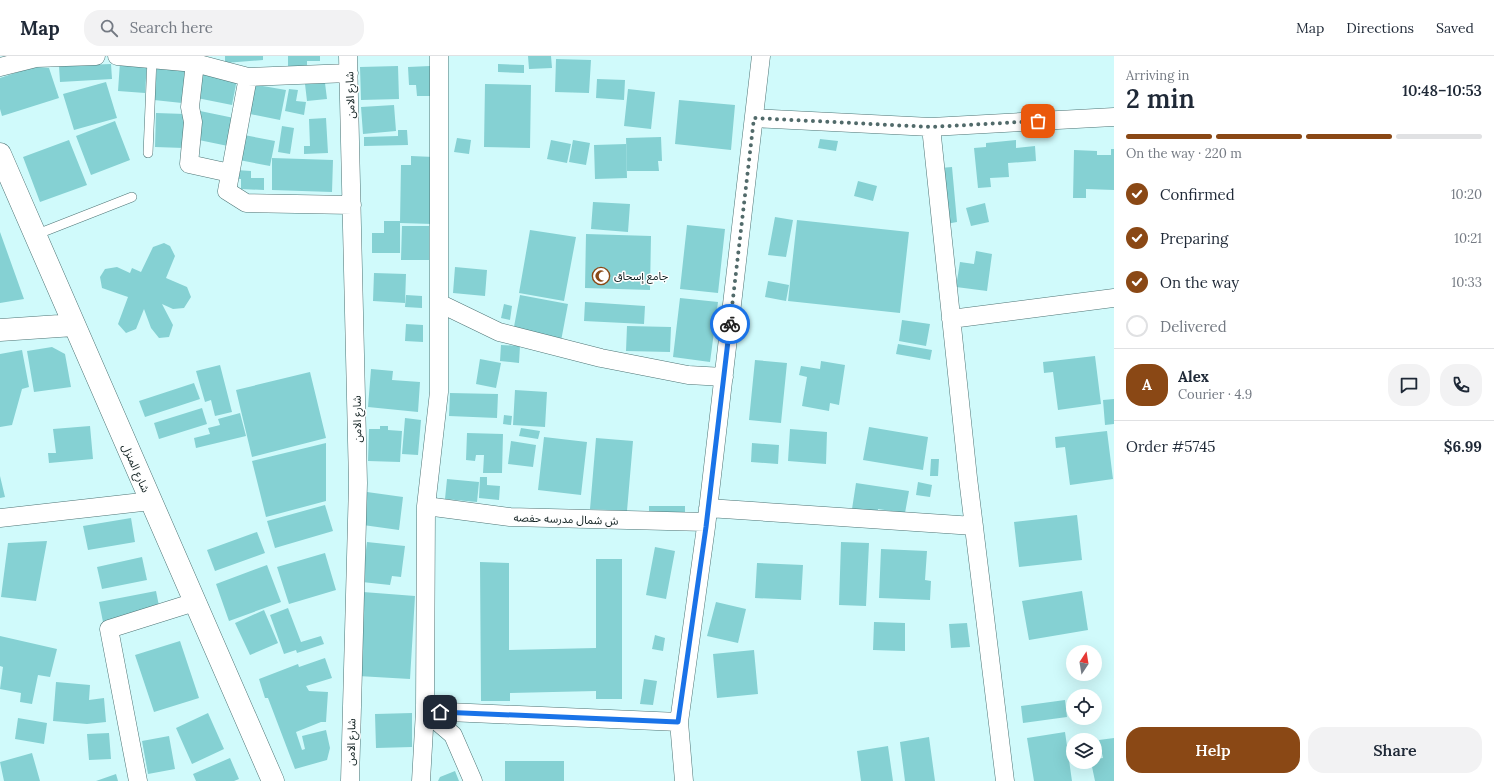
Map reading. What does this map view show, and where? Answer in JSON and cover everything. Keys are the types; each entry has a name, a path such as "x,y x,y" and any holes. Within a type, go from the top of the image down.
{"street":[{"path":"0,67 36,58 96,56"},
{"path":"117,56 195,63 248,77 349,64"},
{"path":"421,781 425,711 426,506 439,392 439,56"},
{"path":"684,781 678,722 707,515 761,56"},
{"path":"195,63 190,107 193,122 189,164 230,174"},
{"name":"شارع الامن","path":"349,64 358,483 350,781"},
{"path":"248,77 227,191 246,203 352,205"},
{"path":"754,118 931,127 1114,117"},
{"path":"931,127 974,526 1005,781"},
{"name":"شارع المنزل","path":"0,154 273,781"},
{"path":"951,319 1114,298"},
{"path":"439,303 499,332 601,358 688,375 724,377"},
{"path":"0,330 74,325"},
{"path":"0,518 151,501"},
{"name":"ش شمال مدرسه حفصه","path":"426,506 510,517 707,515 974,526"},
{"path":"138,781 109,629 195,602"},
{"path":"425,711 678,722"},
{"path":"425,711 453,735 473,781"}],"lane":[{"path":"148,153 152,59"},
{"path":"35,235 132,197"}],"building":[{"path":"225,56 263,56 263,60 225,63"},
{"path":"288,56 320,56 320,61 307,61 307,69 288,69"},
{"path":"528,56 551,56 552,68 529,69"},
{"path":"556,59 591,60 589,93 555,92"},
{"path":"120,62 147,63 145,93 118,91"},
{"path":"111,64 112,79 60,82 59,66"},
{"path":"498,64 524,65 524,73 498,72"},
{"path":"398,66 399,99 361,100 360,67"},
{"path":"430,66 431,96 417,96 416,85 409,85 408,67"},
{"path":"33,67 49,68 59,98 2,116 0,109 0,78"},
{"path":"157,68 185,71 182,103 154,100"},
{"path":"202,73 237,79 232,105 197,98"},
{"path":"597,79 625,80 624,100 596,98"},
{"path":"106,82 117,118 74,130 63,94"},
{"path":"325,83 327,99 307,101 305,84"},
{"path":"251,84 286,90 280,120 245,113"},
{"path":"485,84 531,85 530,148 484,147"},
{"path":"289,89 298,90 296,101 306,102 304,115 285,111"},
{"path":"628,89 655,92 651,129 624,126"},
{"path":"679,100 735,105 731,150 675,144"},
{"path":"394,105 396,131 363,134 361,107"},
{"path":"200,111 234,118 228,146 194,139"},
{"path":"156,113 185,114 184,148 155,147"},
{"path":"326,118 328,153 304,154 304,146 310,146 309,119"},
{"path":"115,121 130,160 91,175 76,136"},
{"path":"282,126 294,128 290,154 278,152"},
{"path":"398,130 407,130 408,145 364,146 364,137 398,136"},
{"path":"244,135 275,141 270,166 239,160"},
{"path":"661,137 662,161 658,161 659,171 627,171 626,138"},
{"path":"457,138 471,140 469,154 454,152"},
{"path":"820,139 838,141 836,151 818,148"},
{"path":"69,140 87,185 40,202 23,157"},
{"path":"551,140 571,144 567,163 547,159"},
{"path":"573,140 590,143 586,165 569,162"},
{"path":"1016,140 1016,148 1035,146 1036,161 1008,163 1009,177 990,178 991,187 978,188 974,148 986,147 986,143"},
{"path":"626,144 627,178 595,179 594,145"},
{"path":"1111,149 1114,149 1114,190 1086,189 1086,198 1073,198 1074,150 1097,151 1097,155 1111,155"},
{"path":"411,156 434,157 433,224 400,223 401,165 411,165"},
{"path":"272,158 333,160 332,192 272,190"},
{"path":"952,167 957,222 946,224 940,168"},
{"path":"236,170 251,171 251,178 264,178 264,190 241,189 241,179 235,179"},
{"path":"858,181 877,186 873,201 854,196"},
{"path":"593,202 630,204 628,232 591,229"},
{"path":"985,203 989,222 971,226 966,208"},
{"path":"775,217 793,220 786,257 768,255"},
{"path":"797,220 909,232 900,313 788,301"},
{"path":"384,221 400,221 400,253 372,253 372,233 384,233"},
{"path":"687,225 725,229 718,293 680,289"},
{"path":"402,226 429,226 429,260 401,260"},
{"path":"530,230 576,237 564,301 519,293"},
{"path":"0,232 24,299 0,303"},
{"path":"586,234 651,236 650,290 585,288"},
{"path":"164,243 170,246 175,256 166,278 187,287 191,297 184,308 173,309 162,304 173,325 169,337 159,338 151,328 144,309 136,329 126,333 118,324 128,297 102,288 100,277 105,269 117,267 130,273 132,268 141,272 153,247"},
{"path":"976,251 992,254 987,291 956,287 960,262 974,264"},
{"path":"455,267 487,270 485,296 453,293"},
{"path":"374,273 406,274 405,303 373,301"},
{"path":"768,281 789,285 786,301 765,297"},
{"path":"406,295 422,296 422,308 405,307"},
{"path":"520,295 568,304 561,341 513,332"},
{"path":"680,298 718,302 710,362 673,357"},
{"path":"585,302 645,306 644,324 584,321"},
{"path":"504,304 512,306 510,320 501,318"},
{"path":"902,320 930,324 926,346 899,341"},
{"path":"406,324 423,325 423,342 405,341"},
{"path":"627,326 671,327 670,352 626,351"},
{"path":"898,344 932,350 930,360 896,354"},
{"path":"501,345 520,346 519,363 500,361"},
{"path":"52,347 65,354 71,387 34,392 27,351"},
{"path":"22,350 29,387 22,389 12,425 0,427 0,354"},
{"path":"1095,356 1101,404 1058,410 1053,372 1044,373 1043,362"},
{"path":"480,359 501,363 496,388 476,384"},
{"path":"755,360 787,363 781,423 749,420"},
{"path":"821,361 845,365 839,405 830,403 829,411 802,406 807,377 799,375 801,366 820,369"},
{"path":"220,365 232,412 215,416 211,400 205,402 196,371"},
{"path":"371,369 393,371 392,380 420,382 418,412 368,407"},
{"path":"310,372 326,438 252,457 236,390"},
{"path":"194,383 200,399 145,417 139,401"},
{"path":"515,390 547,392 545,427 513,425"},
{"path":"450,393 498,394 497,418 449,416"},
{"path":"1114,399 1114,424 1105,425 1103,400"},
{"path":"202,408 207,424 159,439 154,423"},
{"path":"240,413 246,436 196,448 194,438 210,434 208,428 220,425 218,419"},
{"path":"504,415 512,416 511,425 503,424"},
{"path":"405,418 421,420 418,455 402,454"},
{"path":"90,426 93,459 49,463 48,453 56,453 53,429"},
{"path":"380,426 388,426 388,430 402,431 400,462 368,461 369,429 380,429"},
{"path":"869,427 928,437 923,470 863,460"},
{"path":"521,428 540,431 538,439 519,436"},
{"path":"790,429 827,432 826,464 788,461"},
{"path":"1107,431 1113,479 1070,485 1065,447 1056,448 1055,437"},
{"path":"467,433 503,434 502,473 483,473 484,455 476,455 475,461 466,460"},
{"path":"544,437 587,442 581,495 538,490"},
{"path":"596,438 633,441 627,511 590,509"},
{"path":"511,441 536,445 533,467 508,464"},
{"path":"326,443 326,501 266,517 252,461"},
{"path":"752,443 779,445 778,464 751,462"},
{"path":"931,459 939,459 938,476 930,476"},
{"path":"0,476 5,497 0,498"},
{"path":"480,477 487,477 487,485 500,486 499,500 479,498"},
{"path":"447,479 479,482 477,502 445,499"},
{"path":"918,482 932,485 930,497 916,495"},
{"path":"856,483 909,491 905,513 878,509 878,513 852,509"},
{"path":"367,492 403,497 399,530 363,525"},
{"path":"325,505 333,531 275,548 267,521"},
{"path":"649,506 685,506 685,517 649,518"},
{"path":"1077,515 1082,560 1019,567 1014,522"},
{"path":"131,518 135,542 88,550 83,526"},
{"path":"257,532 265,553 215,571 207,550"},
{"path":"47,541 36,601 1,597 8,543"},
{"path":"367,542 405,546 401,577 392,576 390,585 362,582"},
{"path":"841,542 869,543 866,606 839,605"},
{"path":"655,547 675,551 666,599 646,595"},
{"path":"881,549 927,551 925,580 931,581 930,600 879,598"},
{"path":"325,553 336,590 289,604 277,567"},
{"path":"142,557 147,580 102,589 97,567"},
{"path":"596,559 622,559 622,699 596,699 596,691 510,693 510,701 481,701 480,562 509,563 509,650 596,648"},
{"path":"757,563 803,565 801,600 755,598"},
{"path":"267,565 281,602 229,621 216,584"},
{"path":"156,591 160,611 103,622 99,602"},
{"path":"1082,591 1088,630 1029,640 1022,601"},
{"path":"363,592 415,596 410,679 358,676"},
{"path":"716,602 746,609 738,643 707,636"},
{"path":"288,608 301,642 321,636 324,644 297,653 296,650 284,654 270,615"},
{"path":"264,610 278,643 250,655 235,623"},
{"path":"874,622 905,623 905,651 873,650"},
{"path":"967,623 970,647 951,648 949,624"},
{"path":"655,635 665,638 663,651 652,649"},
{"path":"0,636 57,649 50,677 38,675 32,704 20,702 21,693 0,689 3,667 0,666"},
{"path":"180,641 199,698 154,712 135,655"},
{"path":"754,650 758,694 717,698 713,654"},
{"path":"325,658 332,678 306,686 309,691 328,692 326,722 321,722 296,732 302,750 305,749 302,736 326,730 330,748 327,760 295,769 268,698 265,698 259,679 298,664 299,667"},
{"path":"644,679 657,681 653,705 640,704"},
{"path":"56,682 90,685 89,700 104,698 106,722 87,724 53,721"},
{"path":"1065,700 1066,717 1023,723 1021,706"},
{"path":"208,713 224,749 192,764 176,728"},
{"path":"412,713 412,747 376,748 375,714"},
{"path":"18,718 47,723 44,744 15,739"},
{"path":"1065,732 1066,769 1070,769 1072,781 1034,781 1027,738"},
{"path":"109,733 111,759 89,760 87,734"},
{"path":"169,736 175,769 148,774 142,741"},
{"path":"929,737 935,781 905,781 900,742"},
{"path":"1114,738 1114,781 1095,781 1092,769 1102,769 1102,740"},
{"path":"888,746 893,781 861,781 857,751"},
{"path":"32,753 40,781 4,781 0,762"},
{"path":"230,758 239,779 234,781 196,781 193,774"},
{"path":"505,761 564,761 564,781 505,781"},
{"path":"455,771 459,781 438,781 440,777"},
{"path":"116,774 118,781 96,781"}],"way so far":[{"path":"730,324 754,118 931,127 1038,121"}],"place":[{"name":"جامع إسحاق","path":"601,276"}],"route":[{"path":"440,712 678,722 706,527 730,324"}]}
